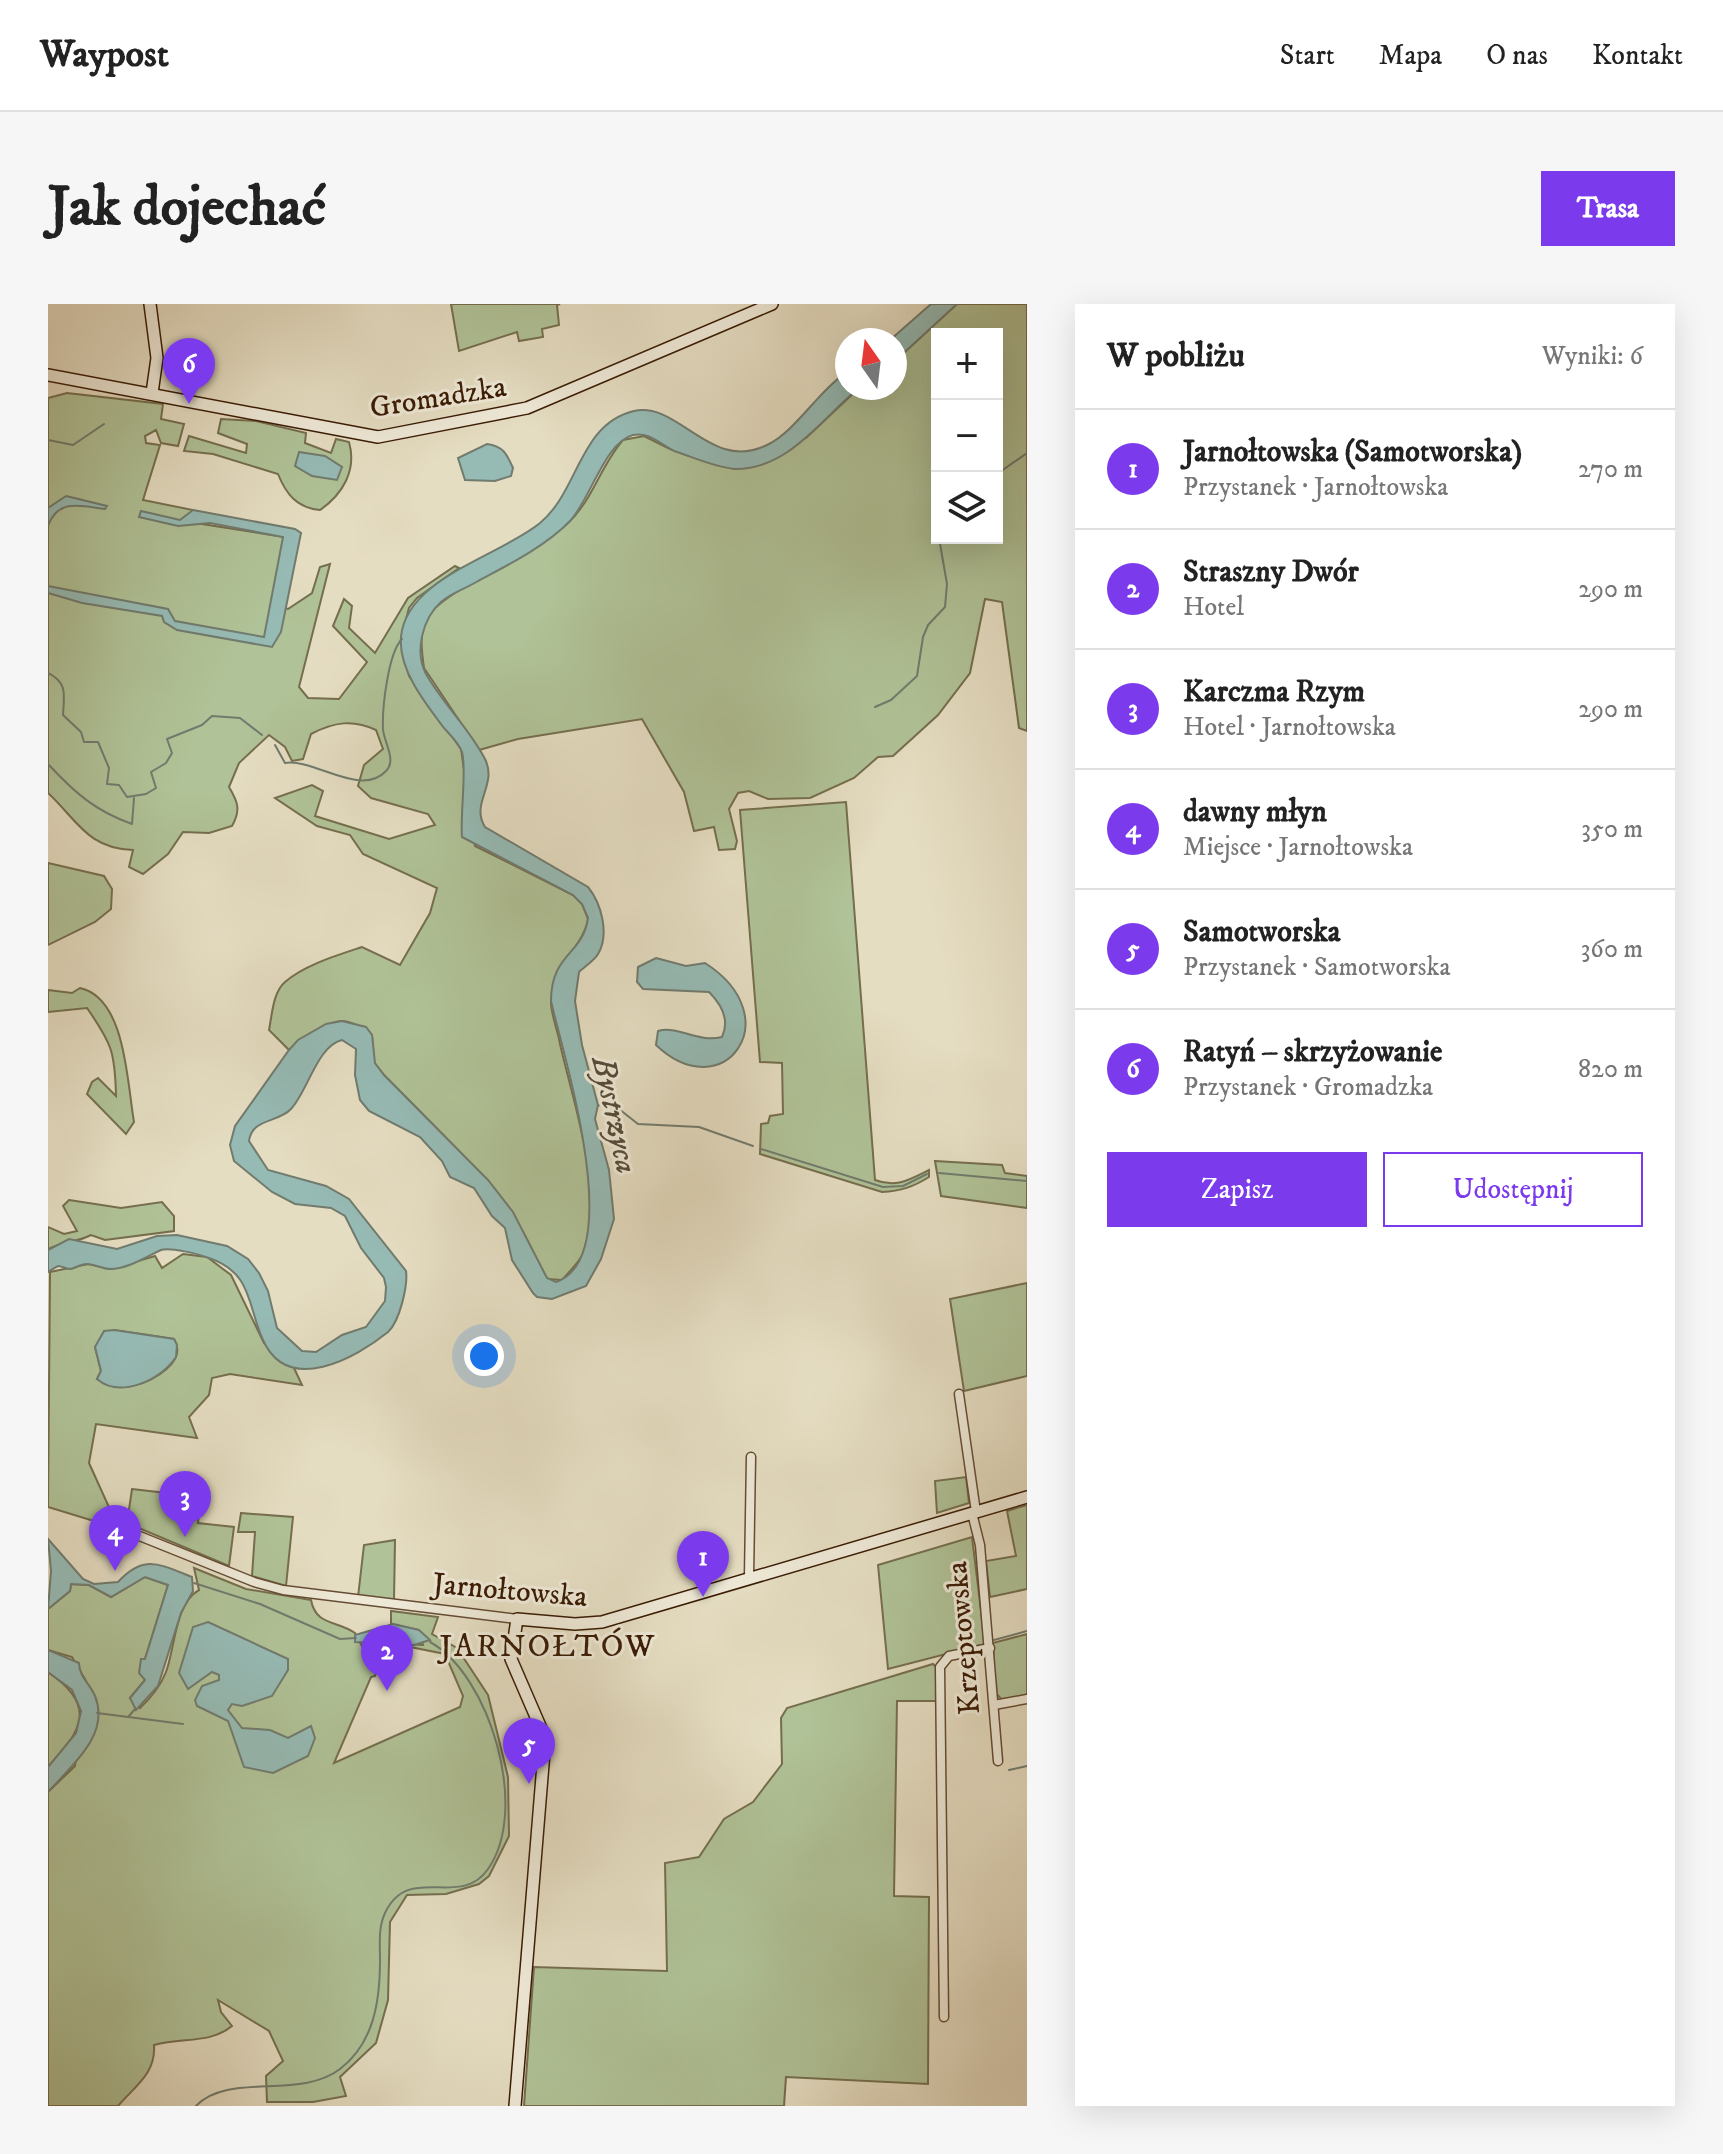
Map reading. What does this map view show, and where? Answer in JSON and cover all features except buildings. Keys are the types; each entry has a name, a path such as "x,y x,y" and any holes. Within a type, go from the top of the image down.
{"street":[{"path":"150,304 157,358 152,393"},
{"name":"Gromadzka","path":"48,375 378,437 527,408 772,304"},
{"name":"Krzeptowska","path":"959,1394 980,1545 998,1761"},
{"path":"749,1577 751,1457"},
{"name":"Jarnołtowska","path":"127,1531 254,1582 283,1590 575,1624 602,1622 1027,1497"},
{"path":"515,2106 544,1752 543,1733 511,1659 517,1619"},
{"path":"944,2017 940,1667 949,1656 990,1648"},
{"path":"994,1705 1027,1699"}],"green space":[{"path":"451,304 560,304 557,305 559,325 542,329 543,337 519,341 517,332 459,351"},
{"path":"957,304 1027,304 1027,731 1019,728 1002,602 985,599 970,673 938,715 893,756 878,757 854,778 810,798 768,799 749,791 738,793 729,809 737,841 735,849 719,850 714,827 694,831 684,792 642,719 518,739 479,750 424,668 422,630 435,608 470,583 555,534 569,522 623,440 644,436 670,449 734,469 806,438 846,400 907,400 907,350"},
{"path":"67,393 163,404 161,419 184,424 178,446 161,443 156,430 145,436 146,443 160,445 143,500 193,510 196,523 284,537 272,604 288,609 312,593 320,567 330,564 299,687 308,698 339,699 367,662 333,626 344,599 352,606 349,628 375,653 408,598 455,566 459,568 417,598 409,608 401,638 409,676 461,749 475,846 573,895 582,904 588,919 581,938 557,978 551,1002 584,1145 592,1199 587,1245 580,1259 562,1280 547,1279 522,1230 455,1147 374,1063 372,1035 350,1022 336,1022 314,1032 289,1050 269,1030 278,992 293,976 322,961 362,947 400,965 430,913 437,888 363,854 350,835 317,826 275,798 312,785 323,791 315,816 389,839 435,825 428,814 371,798 358,786 364,765 383,749 376,730 351,723 328,727 311,734 303,759 292,761 285,747 269,735 239,763 229,787 237,806 232,826 209,833 183,832 168,854 143,874 129,867 133,850 94,839 48,793 48,398"},
{"path":"221,419 256,421 306,433 305,443 331,453 336,439 349,442 351,462 346,480 328,504 320,510 312,509 293,499 278,474 213,454 184,451 189,436 246,453 247,444 218,433"},
{"path":"846,802 875,1180 896,1183 929,1170 929,1177 907,1188 882,1192 760,1154 761,1124 768,1123 770,1116 783,1114 782,1063 760,1062 740,810"},
{"path":"48,863 104,876 112,889 111,909 95,922 48,945"},
{"path":"80,988 95,995 107,1008 122,1044 134,1122 126,1134 87,1094 92,1082 98,1078 116,1096 115,1069 110,1049 95,1020 87,1008 48,1012 48,990 72,993"},
{"path":"935,1161 1002,1165 1005,1173 1027,1176 1027,1208 941,1196"},
{"path":"69,1200 121,1208 162,1202 174,1216 174,1231 105,1240 91,1235 48,1249 48,1227 64,1234 77,1231 63,1206"},
{"path":"183,1254 207,1257 231,1275 264,1343 294,1368 302,1385 230,1374 212,1378 209,1395 189,1417 197,1438 96,1424 89,1463 113,1516 110,1526 48,1507 50,1272 88,1264 111,1269 155,1256 162,1268","holes":["114,1330 174,1339 177,1347 173,1362 151,1380 121,1385 97,1379 101,1371 95,1347"]},
{"path":"1027,1283 1027,1376 964,1391 950,1299"},
{"path":"966,1477 969,1503 937,1513 935,1481"},
{"path":"132,1489 201,1497 198,1523 234,1527 229,1566 127,1523"},
{"path":"1027,1505 1027,1589 990,1597 986,1561 1016,1556 1007,1511"},
{"path":"241,1513 293,1517 286,1586 252,1576 255,1532 238,1532"},
{"path":"972,1537 985,1644 888,1669 878,1565"},
{"path":"395,1540 394,1600 358,1597 364,1545"},
{"path":"194,1568 246,1589 311,1600 317,1614 355,1633 362,1646 381,1662 375,1676 371,1677 334,1763 460,1707 463,1696 445,1654 390,1643 423,1645 419,1630 391,1624 391,1611 438,1617 432,1634 457,1648 488,1695 508,1777 509,1836 489,1876 479,1884 446,1894 407,1895 390,1922 388,2000 376,2043 340,2077 346,2096 313,2102 267,2102 266,2076 283,2061 269,2031 218,2000 221,2012 232,2026 206,2038 154,2045 148,2072 118,2106 48,2106 48,1792 75,1766 86,1681 72,1657 48,1650 48,1609 70,1591 71,1584 89,1585 111,1597 145,1577 168,1585 145,1659 145,1680 130,1698 140,1708 164,1677 180,1615 191,1596 199,1590"},
{"path":"1027,1634 1027,1696 1002,1700 995,1692 993,1643"},
{"path":"933,1664 936,1667 936,1701 897,1701 894,1896 929,1897 928,2084 786,2077 784,2106 524,2106 534,1967 667,1971 665,1863 699,1857 724,1819 753,1802 782,1764 781,1718 787,1708"},
{"path":"48,1672 74,1696 80,1718 70,1741 48,1767"}],"water":[{"path":"931,304 957,304 907,350 907,328 904,328"},
{"path":"835,381 835,400 846,400 804,440 772,461 755,467 736,469 714,465 677,452 645,435 633,435 623,440 606,460 570,521 550,539 526,554 445,599 429,617 422,635 422,665 426,674 479,748 488,768 480,810 485,827 588,887 597,901 602,919 602,946 596,957 579,972 575,1001 582,1045 598,1105 595,1119 609,1170 614,1219 601,1259 586,1286 552,1299 537,1297 533,1293 512,1260 505,1228 492,1216 474,1188 450,1177 442,1161 420,1137 369,1111 360,1100 355,1075 356,1049 342,1040 333,1044 319,1060 291,1109 260,1124 249,1141 268,1170 326,1186 349,1199 406,1271 402,1303 388,1332 341,1361 305,1369 289,1366 274,1357 263,1340 241,1281 223,1264 209,1258 165,1249 117,1268 87,1264 70,1269 58,1266 48,1272 48,1250 69,1239 117,1249 157,1236 177,1235 227,1246 248,1259 268,1291 277,1328 302,1351 316,1352 342,1335 366,1327 385,1301 386,1287 384,1278 361,1248 345,1216 331,1208 295,1204 272,1192 234,1161 230,1145 235,1126 298,1040 326,1024 342,1021 366,1027 372,1035 375,1063 488,1180 513,1212 547,1278 556,1282 577,1265 587,1235 589,1196 585,1152 551,1001 556,973 580,940 588,918 582,904 573,895 462,837 462,752 421,697 408,673 401,637 407,617 419,599 457,570 523,535 553,510 590,444 616,418 634,411 650,411 666,416 712,444 729,450 747,451 778,439"},
{"path":"487,444 501,449 506,455 513,468 511,476 495,481 465,480 458,458"},
{"path":"299,452 325,456 342,467 337,480 312,476 295,466"},
{"path":"66,496 107,506 105,509 64,508 52,517 48,526 48,508"},
{"path":"193,510 295,529 301,533 281,632 272,647 177,630 164,622 162,616 82,603 48,593 48,586 168,609 175,621 264,637 283,537 210,523 178,526 139,517 141,511 180,520"},
{"path":"656,958 686,966 705,963 730,985 743,1008 745,1030 738,1049 724,1062 704,1067 681,1062 656,1045 658,1031 665,1030 722,1037 725,1019 721,1007 709,992 643,989 637,982 638,967"},
{"path":"104,1331 174,1339 176,1357 161,1373 140,1384 128,1387 106,1385 97,1379 101,1371 95,1347"},
{"path":"48,1539 83,1579 94,1584 118,1582 136,1568 152,1564 192,1577 193,1591 181,1613 158,1686 136,1710 130,1698 145,1680 139,1673 141,1659 145,1659 168,1585 145,1577 111,1597 89,1585 71,1584 70,1591 48,1609 51,1571"},
{"path":"208,1622 288,1659 288,1670 272,1696 242,1706 232,1704 228,1710 242,1728 270,1730 288,1738 311,1726 315,1738 308,1756 273,1773 244,1767 228,1721 197,1706 195,1700 202,1686 219,1680 219,1675 212,1672 188,1689 179,1673 193,1627"},
{"path":"393,1624 419,1630 430,1640 414,1645 355,1642 355,1635"},
{"path":"48,1650 79,1663 95,1696 98,1724 86,1749 48,1792 48,1767 76,1733 81,1711 72,1690 48,1672"}],"waterway":[{"path":"48,440 73,445 104,424"},
{"path":"1000,472 1027,453"},
{"path":"875,707 891,700 917,676 923,637 928,625 945,607 947,584 940,544"},
{"path":"275,745 285,763 310,766 351,779 376,778 386,771 390,762 383,729 385,695 393,656 402,639"},
{"path":"48,673 62,685 63,715 81,732 84,742 98,742 109,768 107,784 119,785 127,797 146,794 156,788 151,772 166,763 172,753 167,739 202,725 212,716 240,718 262,735"},
{"path":"48,764 86,800 132,824 134,798"},
{"name":"Bystrzyca","path":"598,1105 619,1109 638,1124 699,1127 753,1146"},
{"path":"761,1149 883,1187 903,1186 927,1174"},
{"path":"939,1173 1027,1181"},
{"path":"194,1583 260,1604 340,1639 356,1638"},
{"path":"994,1640 1027,1631"},
{"path":"196,2106 226,2090 305,2083 324,2078 340,2069 361,2047 373,2020 379,1991 381,1924 395,1898 407,1890 421,1887 463,1886 477,1881 488,1869 500,1844 505,1813 504,1780 497,1746 486,1713 470,1683 451,1659 430,1642"},
{"path":"129,1716 135,1709"},
{"path":"97,1713 183,1724"},
{"path":"1009,1770 1027,1766"}],"place":[{"name":"Ratyń – skrzyżowanie","path":"189,404"},
{"name":"Karczma Rzym","path":"185,1537"},
{"name":"dawny młyn","path":"115,1571"},
{"name":"Jarnołtowska (Samotworska)","path":"703,1597"},
{"name":"Straszny Dwór","path":"387,1691"},
{"name":"Samotworska","path":"529,1784"}],"district":[{"name":"JARNOŁTÓW","path":"548,1647"}]}
